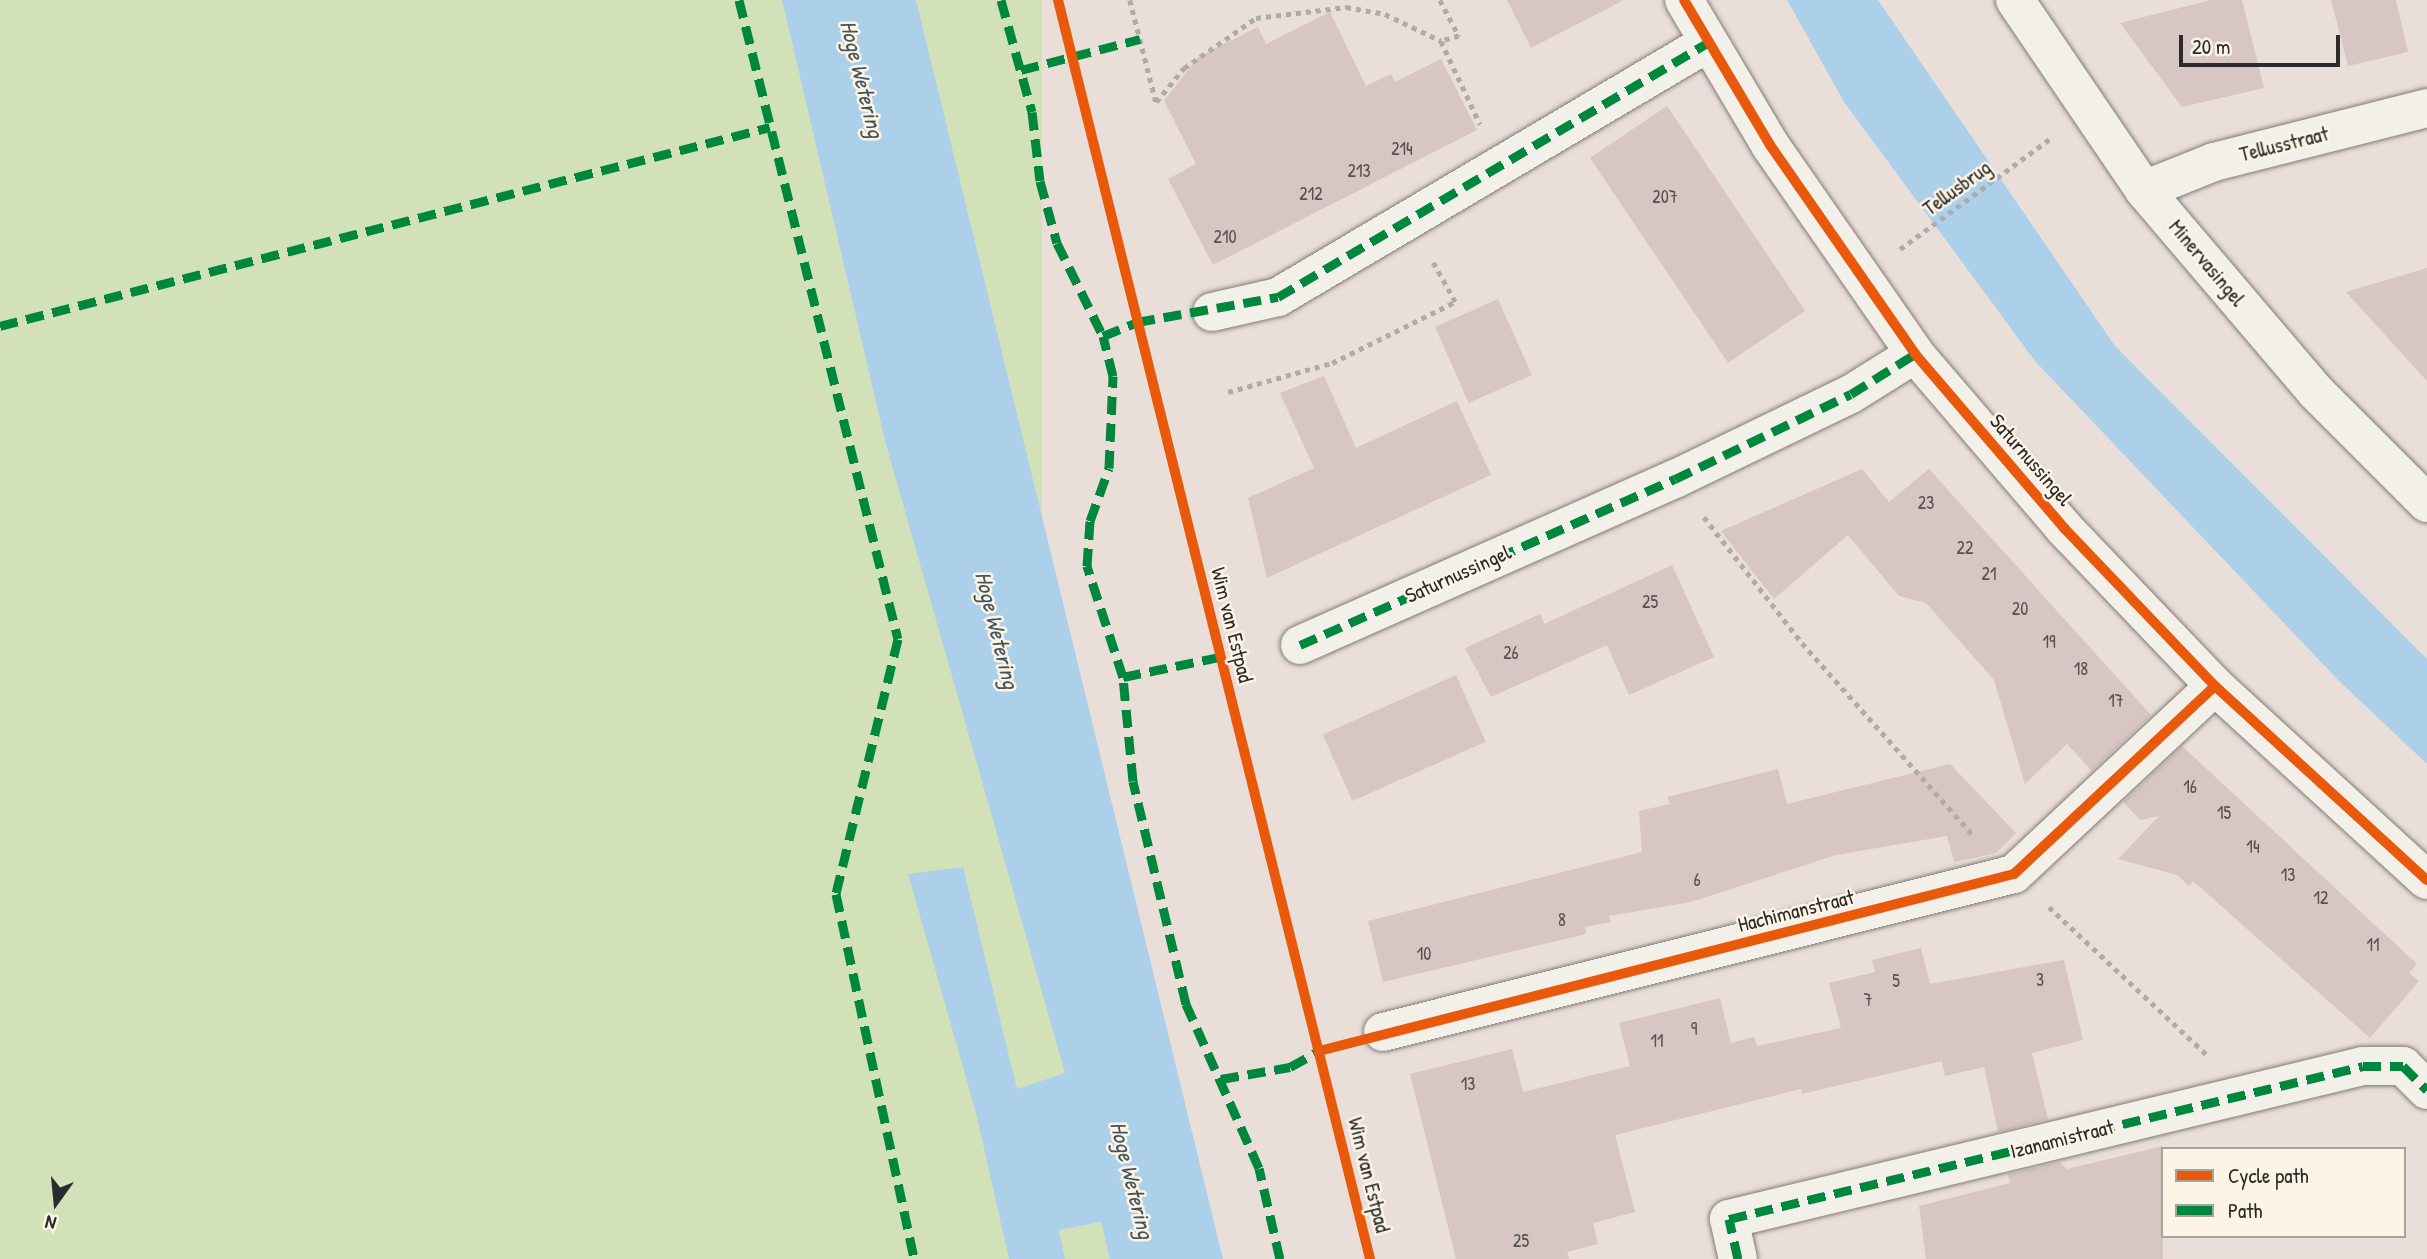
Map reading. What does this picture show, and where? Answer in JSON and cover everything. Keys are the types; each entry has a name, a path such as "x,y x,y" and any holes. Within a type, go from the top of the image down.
{"street":[{"name":"Saturnussingel","path":"1684,0 1707,43 1915,354 2064,528 2216,686 2427,880"},
{"name":"Minervasingel","path":"2015,0 2144,190 2316,392 2427,503"},
{"path":"1212,312 1278,297 1498,163 1707,43"},
{"name":"Tellusstraat","path":"2144,190 2214,162 2427,108"},
{"name":"Saturnussingel","path":"1300,645 1675,479 1851,394 1915,354"},
{"name":"Hachimanstraat","path":"1383,1032 2014,874 2216,686"},
{"name":"Izanamistraat","path":"1738,1259 1729,1219 2363,1066 2403,1066 2427,1090"}],"path":[{"path":"1130,0 1156,102 1184,68 1256,18 1346,8 1385,14 1441,41 1498,163"},
{"path":"1440,0 1459,36 1441,41"},
{"path":"1228,391 1332,363 1455,302 1409,217"},
{"path":"1675,479 1802,643 2014,874 2224,1071 2235,1097"}],"green space":[{"path":"0,0 782,0 885,441 1066,1073 1017,1089 963,867 976,1113 1009,1259 0,1259"},
{"path":"916,0 1042,0 1042,1259 916,1259"},
{"path":"1102,1222 1110,1259 1065,1259 1059,1230"}],"water":[{"name":"Hoge Wetering","path":"782,0 916,0 1223,1259 1110,1259 1101,1222 1059,1230 1065,1259 1009,1259 976,1113 908,874 963,867 1017,1089 1065,1073 885,441"},
{"path":"1787,0 1878,0 2115,346 2427,659 2427,764 2338,680 2035,361 1844,102"}],"building":[{"path":"1507,0 1624,0 1531,48"},
{"path":"2211,0 2242,0 2264,88 2182,107 2120,23"},
{"path":"2331,0 2396,0 2408,52 2348,66"},
{"path":"1330,12 1366,86 1391,74 1395,82 1441,59 1477,130 1213,265 1168,179 1196,164 1164,101 1198,57 1258,27 1266,44"},
{"path":"1667,106 1805,311 1728,363 1590,158"},
{"path":"2427,268 2427,381 2346,292"},
{"path":"1498,299 1532,375 1469,403 1435,327"},
{"path":"1324,376 1356,448 1457,401 1491,475 1267,578 1248,498 1314,468 1280,393"},
{"path":"1862,469 1889,502 1929,469 2151,715 2092,771 2067,744 2025,784 1994,680 1926,603 1899,596 1848,535 1774,599 1721,531"},
{"path":"1672,565 1714,657 1629,695 1607,645 1491,697 1465,648 1540,614 1544,624"},
{"path":"1456,675 1486,742 1352,801 1323,734"},
{"path":"2182,746 2417,964 2409,973 2419,981 2370,1038 2193,881 2189,886 2177,875 2118,859 2159,816 2140,820 2123,802"},
{"path":"1950,764 2016,833 1996,853 1954,862 1947,836 1836,855 1691,902 1609,916 1611,922 1585,927 1586,934 1383,982 1368,921 1642,852 1639,811 1670,804 1667,797 1778,769 1787,804"},
{"path":"1921,948 1930,984 2064,960 2083,1040 2032,1053 2048,1119 1998,1132 1984,1067 1945,1076 1942,1061 1802,1094 1801,1089 1615,1135 1635,1212 1593,1223 1598,1244 1567,1252 1569,1259 1456,1259 1410,1074 1512,1049 1523,1092 1630,1066 1619,1023 1720,998 1731,1043 1754,1037 1757,1046 1841,1028 1829,983 1875,972 1872,960"},
{"path":"2163,1146 2163,1259 1926,1259 1919,1206 2010,1183 2008,1174 2059,1162 2067,1169"}],"marked path":[{"path":"739,0 898,639 836,894 914,1259"},
{"path":"1001,0 1032,112 1040,181 1057,243 1103,336"},
{"path":"1021,70 1140,39"},
{"path":"1280,1259 1259,1168 1186,1004 1133,781 1123,677 1087,566 1090,521 1109,468 1113,376 1103,336 1137,322 1278,297 1707,43"},
{"path":"0,326 770,127"},
{"path":"1300,645 1675,479 1851,394 1915,354"},
{"path":"1123,677 1220,657"},
{"path":"1221,1079 1290,1067 1319,1051"},
{"path":"1738,1259 1729,1219 2363,1066 2403,1066 2427,1090"}],"cycle path":[{"name":"Wim van Estpad","path":"1058,0 1370,1259"},
{"path":"1684,0 1770,145 1915,354 2064,528 2215,686 2427,880"},
{"path":"1319,1051 2014,874 2215,686"}]}
